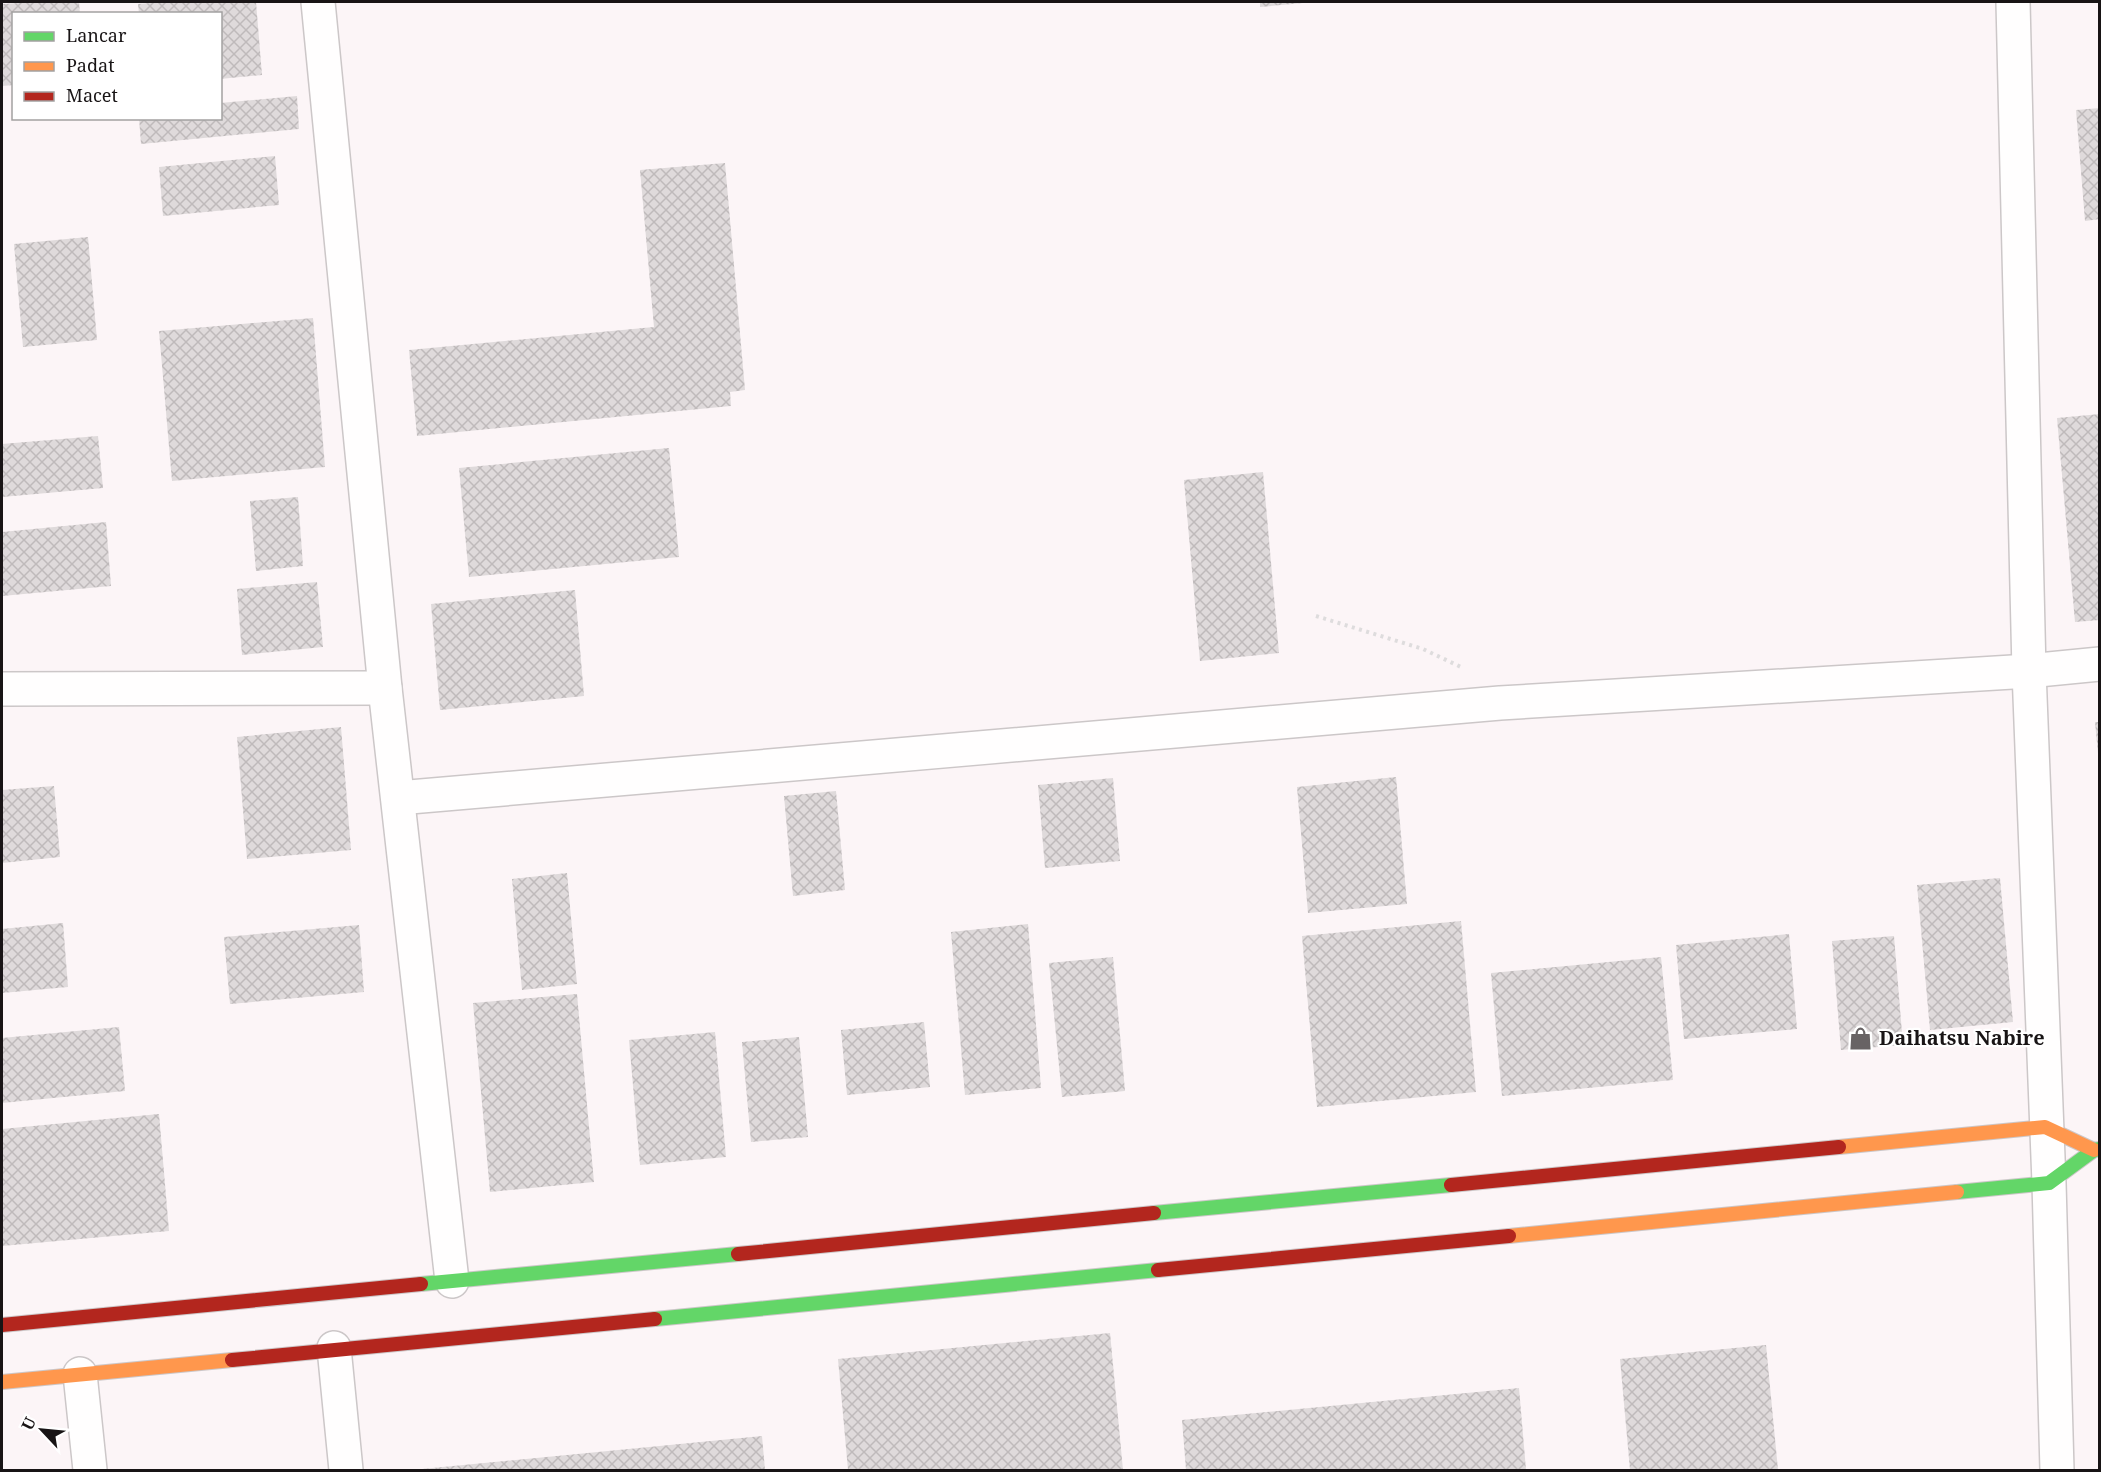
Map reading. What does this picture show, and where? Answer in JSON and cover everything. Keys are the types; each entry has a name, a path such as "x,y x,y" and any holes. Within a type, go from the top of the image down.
{"main road":[{"path":"2,1324 2045,1127 2097,1149"},
{"path":"2,1382 2049,1183 2097,1149"}],"street":[{"path":"318,2 385,688 452,1281"},
{"path":"2013,2 2030,670 2057,1470"},
{"path":"398,798 1500,703 2100,664"},
{"path":"2,689 385,688"},
{"path":"334,1348 346,1470"},
{"path":"80,1374 90,1470"}],"path":[{"path":"1316,616 1423,649 1470,672 1500,703"}],"building":[{"path":"79,2 80,12 12,12 12,85 2,86 2,4"},
{"path":"256,2 262,75 222,79 222,12 139,12 138,4"},
{"path":"1260,2 1303,2 1303,3 1260,7"},
{"path":"297,96 299,129 141,144 139,120 222,120 222,103"},
{"path":"2100,108 2100,219 2085,221 2076,110"},
{"path":"275,156 279,205 163,216 159,167"},
{"path":"725,163 745,390 730,392 731,406 417,436 409,350 654,327 640,170"},
{"path":"88,237 97,340 23,347 14,244"},
{"path":"313,318 325,467 172,481 159,331"},
{"path":"2100,414 2100,620 2075,622 2057,418"},
{"path":"98,436 103,488 2,497 2,444"},
{"path":"669,448 679,557 469,577 459,468"},
{"path":"1263,472 1279,653 1200,661 1184,480"},
{"path":"298,497 303,566 256,571 250,501"},
{"path":"106,522 111,586 2,596 2,532"},
{"path":"317,582 323,647 242,655 237,589"},
{"path":"575,590 584,696 440,710 431,604"},
{"path":"2095,722 2100,722 2100,753 2098,753"},
{"path":"341,727 351,850 247,859 237,737"},
{"path":"1396,777 1407,904 1308,913 1297,787"},
{"path":"1113,778 1120,861 1045,868 1038,785"},
{"path":"54,786 60,857 2,863 2,790"},
{"path":"836,791 845,890 793,896 784,796"},
{"path":"567,873 577,984 522,990 512,879"},
{"path":"2000,878 2013,1022 1930,1030 1917,885"},
{"path":"1461,921 1476,1092 1317,1107 1302,936"},
{"path":"63,923 68,987 2,993 2,929"},
{"path":"1028,924 1041,1088 965,1095 951,932"},
{"path":"359,925 364,992 230,1004 224,937"},
{"path":"1789,934 1797,1029 1684,1039 1676,945"},
{"path":"1894,936 1903,1045 1841,1050 1832,941"},
{"path":"1113,957 1125,1091 1062,1097 1049,963"},
{"path":"1661,957 1673,1080 1502,1096 1491,973"},
{"path":"577,994 594,1182 490,1192 473,1003"},
{"path":"924,1022 930,1087 847,1095 841,1030"},
{"path":"119,1027 125,1091 2,1103 2,1038"},
{"path":"715,1032 726,1157 640,1165 629,1040"},
{"path":"799,1037 808,1137 751,1142 742,1042"},
{"path":"159,1114 169,1231 2,1246 2,1129"},
{"path":"1110,1333 1123,1470 848,1470 838,1359"},
{"path":"1766,1345 1778,1470 1630,1470 1620,1359"},
{"path":"1519,1388 1526,1470 1186,1470 1182,1420"},
{"path":"762,1436 765,1470 422,1470 422,1469"}],"traffic: fast":[{"path":"1957,1192 2049,1183 2094,1150 2100,1149"},
{"path":"1154,1213 1451,1185"},
{"path":"421,1284 738,1254"},
{"path":"655,1319 1158,1270"}],"traffic: slow":[{"path":"1839,1147 2045,1127 2094,1150"},
{"path":"1509,1236 1957,1192"},
{"path":"2,1382 232,1360"}],"traffic: jam":[{"path":"1451,1185 1839,1147"},
{"path":"738,1254 1154,1213"},
{"path":"1158,1270 1509,1236"},
{"path":"2,1325 421,1284"},
{"path":"232,1360 655,1319"}],"place":[{"name":"Daihatsu Nabire","path":"1861,1038"}]}
